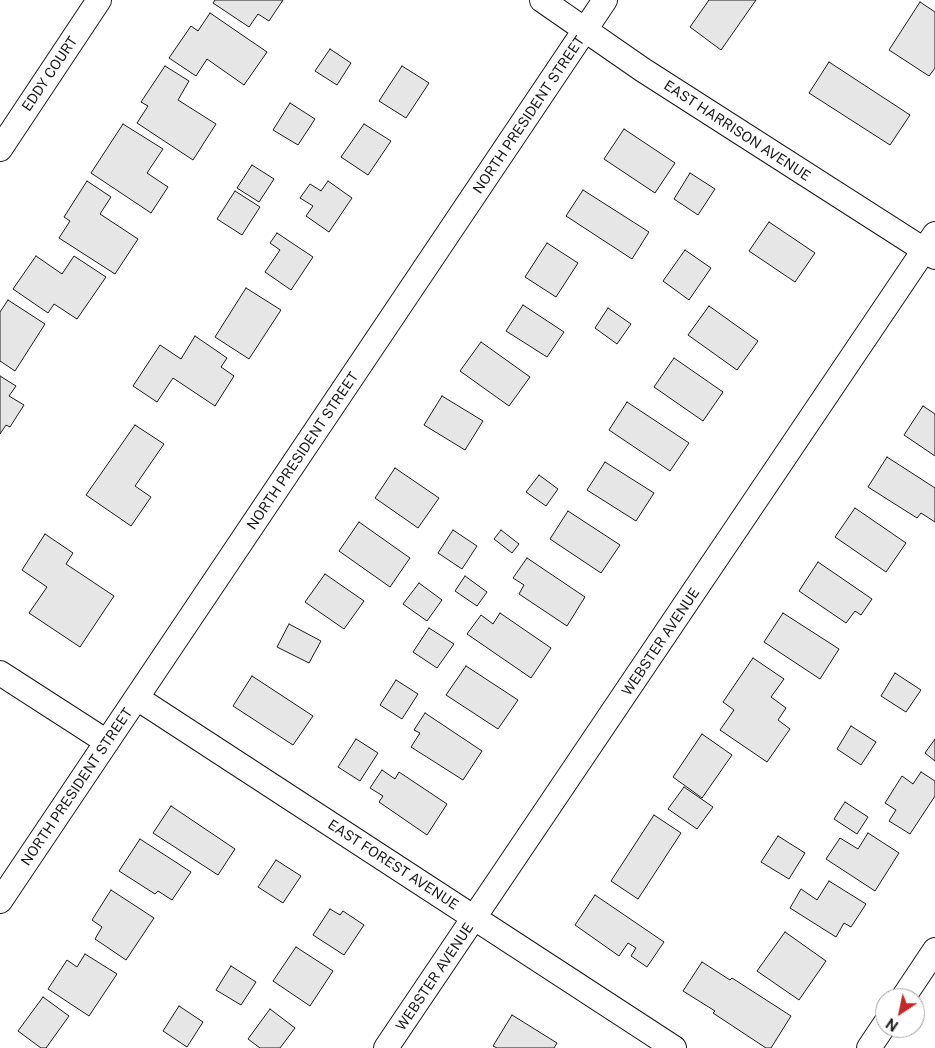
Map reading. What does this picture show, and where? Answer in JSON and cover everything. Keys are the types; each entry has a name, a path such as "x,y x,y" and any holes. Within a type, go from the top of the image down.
{"street":[{"name":"EDDY COURT","path":"0,149 99,0"},
{"name":"EAST HARRISON AVENUE","path":"542,0 642,70 932,247"},
{"name":"NORTH PRESIDENT STREET","path":"0,901 605,0"},
{"name":"WEBSTER AVENUE","path":"386,1048 932,247"},
{"path":"0,672 107,742"},
{"name":"EAST FOREST AVENUE","path":"137,698 674,1048"},
{"path":"909,988 935,950"}],"building":[{"path":"215,0 283,0 269,21 258,14 249,27 213,3"},
{"path":"709,0 756,0 721,50 690,27"},
{"path":"920,2 935,12 935,68 929,76 889,50"},
{"path":"210,13 267,52 244,85 207,59 196,76 169,58 191,26 198,31"},
{"path":"330,49 351,63 337,85 315,71"},
{"path":"829,62 910,115 890,145 809,93"},
{"path":"165,66 189,81 178,100 216,124 193,160 137,123 148,106 141,102"},
{"path":"402,66 429,83 406,118 379,101"},
{"path":"290,103 315,119 298,145 273,130"},
{"path":"123,124 163,149 147,173 168,187 151,213 91,173"},
{"path":"364,124 391,141 368,175 341,157"},
{"path":"624,129 675,163 655,193 604,159"},
{"path":"252,165 274,179 259,202 237,188"},
{"path":"690,173 715,189 698,215 674,199"},
{"path":"87,181 111,197 100,214 138,239 115,274 59,238 70,221 64,217"},
{"path":"328,181 352,198 329,232 306,216 313,206 300,198 310,184 321,191"},
{"path":"583,190 649,232 632,259 566,216"},
{"path":"235,191 260,207 242,235 217,219"},
{"path":"769,222 815,253 795,282 749,251"},
{"path":"277,233 313,257 291,290 265,272 280,250 270,243"},
{"path":"547,243 578,263 556,297 525,277"},
{"path":"685,250 711,268 689,300 663,281"},
{"path":"36,256 62,274 74,256 106,277 77,319 54,304 48,313 13,289"},
{"path":"246,288 281,310 249,359 215,337"},
{"path":"8,300 45,324 15,371 0,361 0,312"},
{"path":"523,305 564,332 547,357 506,331"},
{"path":"709,306 758,341 737,370 688,335"},
{"path":"608,308 631,324 617,344 595,328"},
{"path":"195,336 227,358 221,367 234,376 215,406 173,378 157,402 133,386 160,345 181,359"},
{"path":"481,342 530,377 509,406 460,371"},
{"path":"674,358 723,392 703,421 654,387"},
{"path":"0,376 16,386 9,396 24,405 10,427 6,425 0,434"},
{"path":"442,396 483,421 465,450 424,425"},
{"path":"627,402 689,443 670,471 609,430"},
{"path":"923,406 935,414 935,456 904,435"},
{"path":"135,425 164,444 135,486 151,497 131,526 86,495"},
{"path":"887,457 935,488 935,522 921,513 917,518 868,487"},
{"path":"605,462 654,493 636,521 587,490"},
{"path":"395,468 439,498 418,528 375,498"},
{"path":"539,475 558,489 546,506 526,492"},
{"path":"855,508 906,543 886,572 835,537"},
{"path":"568,511 620,545 601,573 550,539"},
{"path":"359,522 410,558 390,587 339,551"},
{"path":"453,530 477,546 462,569 438,553"},
{"path":"501,530 519,544 512,553 494,539"},
{"path":"45,534 73,553 66,564 114,596 80,647 29,613 47,587 22,570"},
{"path":"527,558 585,597 567,626 519,594 524,585 513,578"},
{"path":"818,562 872,599 861,615 855,611 846,623 799,591"},
{"path":"325,574 364,601 344,629 305,602"},
{"path":"465,576 487,592 477,606 455,591"},
{"path":"419,583 442,600 427,621 403,604"},
{"path":"500,613 551,648 531,678 467,634 481,615 493,624"},
{"path":"783,613 839,649 820,679 764,642"},
{"path":"289,624 321,641 309,663 277,647"},
{"path":"429,628 454,644 437,668 413,652"},
{"path":"753,658 784,679 771,697 786,708 778,720 790,729 767,762 720,730 734,710 723,702"},
{"path":"466,666 518,700 498,729 446,695"},
{"path":"895,673 921,690 906,712 881,696"},
{"path":"252,676 313,716 293,745 233,706"},
{"path":"396,680 418,694 402,719 380,705"},
{"path":"425,713 482,751 463,780 411,747 420,733 414,730"},
{"path":"851,726 876,742 861,765 837,749"},
{"path":"702,734 732,755 702,798 673,777"},
{"path":"356,739 378,753 360,781 338,767"},
{"path":"935,739 935,761 925,753"},
{"path":"382,770 395,779 399,772 447,804 427,835 379,802 383,796 370,788"},
{"path":"921,772 935,781 935,796 910,834 889,821 896,810 885,803 902,776 913,784"},
{"path":"684,787 713,807 697,829 668,809"},
{"path":"845,802 868,817 857,834 834,819"},
{"path":"171,806 235,849 218,875 153,833"},
{"path":"654,815 681,833 638,899 611,881"},
{"path":"868,833 899,853 875,891 826,859 840,838 858,849"},
{"path":"778,836 805,853 789,879 761,862"},
{"path":"140,839 191,872 172,900 158,891 155,894 119,871"},
{"path":"276,860 301,876 283,903 258,887"},
{"path":"829,881 866,904 851,927 844,923 836,937 790,908 801,889 817,900"},
{"path":"111,890 154,918 126,960 95,939 102,927 92,920"},
{"path":"595,895 664,942 647,967 631,956 636,948 628,943 619,956 575,925"},
{"path":"330,909 340,915 343,911 364,925 344,955 313,935"},
{"path":"785,932 826,961 799,1000 757,971"},
{"path":"296,947 333,971 310,1006 273,981"},
{"path":"85,954 117,974 89,1016 48,989 67,960 77,967"},
{"path":"702,962 730,980 732,978 791,1016 771,1048 766,1048 713,1013 715,1011 683,991"},
{"path":"231,966 256,982 241,1005 216,990"},
{"path":"43,997 69,1016 46,1048 41,1048 18,1031"},
{"path":"179,1006 203,1022 187,1047 163,1031"},
{"path":"270,1009 295,1028 280,1048 260,1048 248,1039"},
{"path":"512,1015 557,1043 554,1048 497,1048 493,1046"}]}
